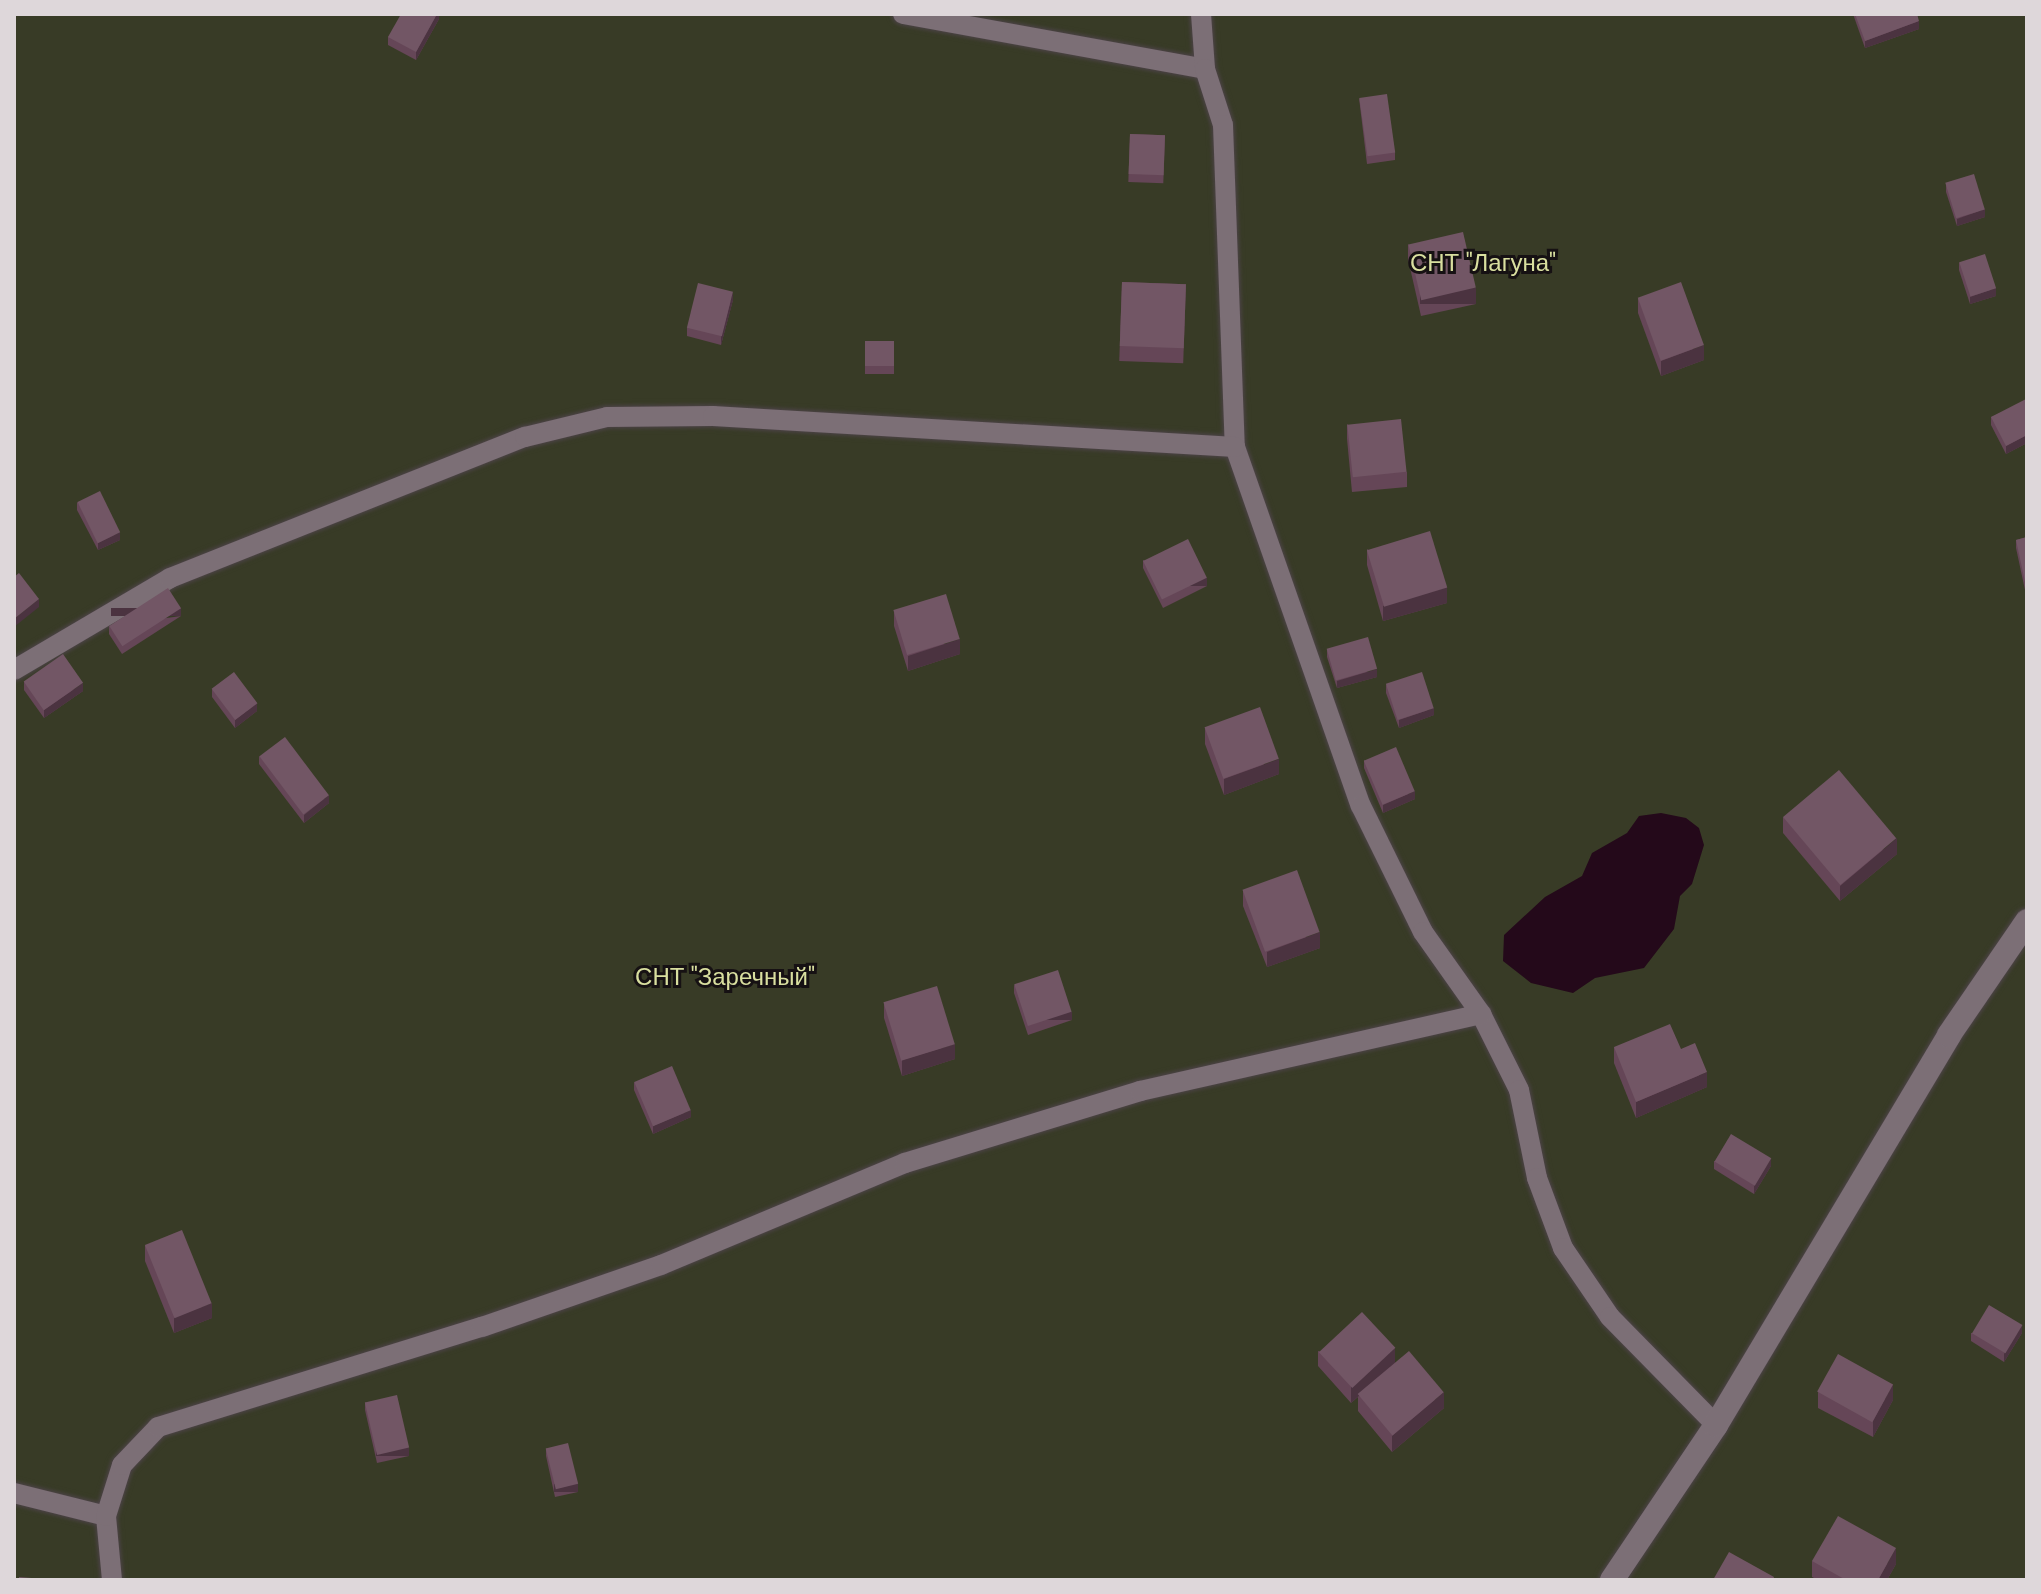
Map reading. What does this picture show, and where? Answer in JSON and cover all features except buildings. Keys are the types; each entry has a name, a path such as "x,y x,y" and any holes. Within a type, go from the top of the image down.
{"street":[{"path":"1612,1580 1716,1425 1949,1035 2027,921"}],"lane":[{"path":"903,14 1205,69"},
{"path":"1201,14 1205,69 1223,125 1235,447 1361,806 1423,932 1481,1014 1519,1090 1537,1178 1563,1248 1610,1317 1716,1425"},
{"path":"14,670 170,578 525,437 607,417 713,416 1235,447"},
{"path":"112,1580 106,1516 122,1465 158,1427 482,1327 661,1265 920,1159 1140,1091 1481,1014"},
{"path":"14,1493 106,1516"}],"green space":[{"name":"СНТ \"Заречный\"","path":"14,14 2027,14 2027,1580 14,1580"}],"shaded area":[{"path":"1661,813 1686,818 1699,828 1704,845 1692,884 1680,896 1674,929 1644,968 1595,978 1573,993 1531,983 1503,961 1504,935 1545,897 1582,876 1592,853 1627,833 1639,816"}],"park label":[{"name":"СНТ \"Лагуна\"","path":"1483,263"}]}
